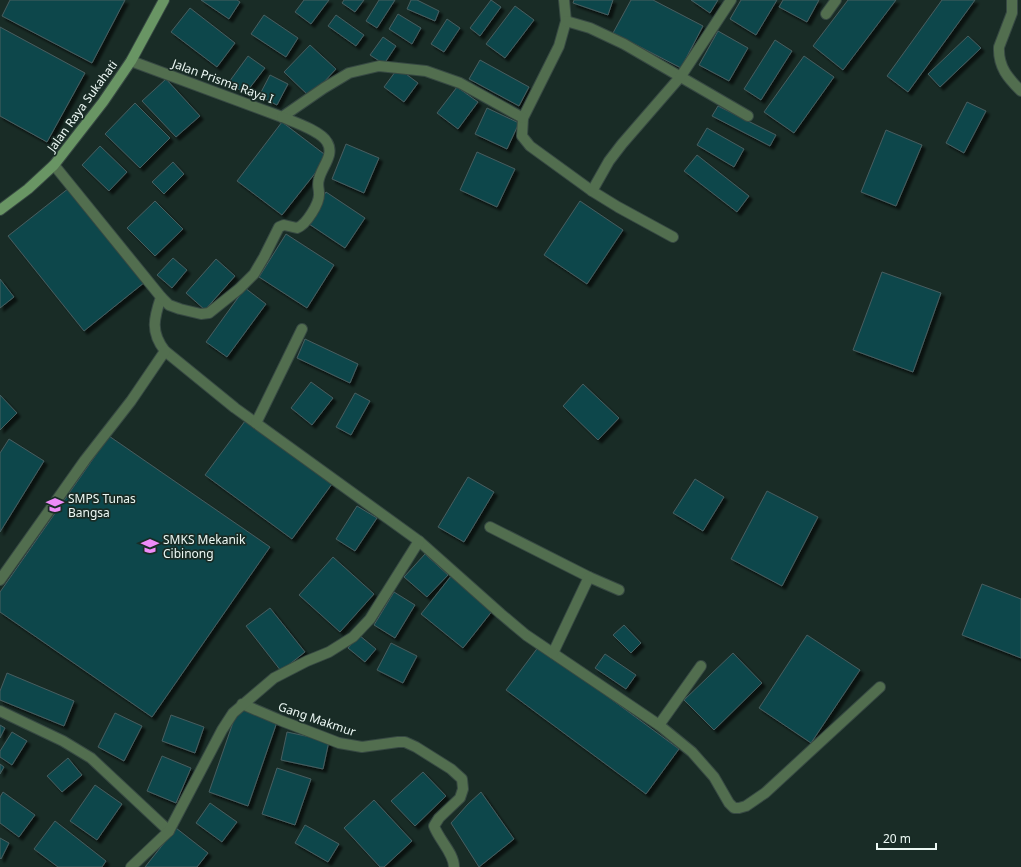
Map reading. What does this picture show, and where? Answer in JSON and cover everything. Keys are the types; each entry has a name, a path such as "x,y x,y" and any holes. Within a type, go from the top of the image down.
{"main road":[{"name":"Jalan Raya Sukahati","path":"0,210 28,189 54,165 103,102 131,61 164,0"}],"street":[{"path":"564,0 566,21 559,46 523,118 522,136 530,146 592,191 673,237"},
{"path":"592,191 609,161 622,144 681,76 731,0"},
{"path":"826,14 836,0"},
{"path":"1012,0 1012,13 998,47 998,53 1006,76 1021,91"},
{"path":"566,21 590,28 624,44 748,116"},
{"name":"Jalan Prisma Raya I","path":"131,61 282,117 324,88 350,73 379,66 426,71 460,83 523,118"},
{"path":"54,165 169,305 201,314 209,313 240,289 254,274 279,227 284,225 297,228 302,225 307,220 318,200 319,193 317,186 319,178 331,153 328,144 321,136 282,117"},
{"path":"161,297 155,314 154,330 160,345 165,351 235,408 419,542 501,614 553,653 659,725 692,752 714,777 729,803 734,808 739,808 752,802 765,793 880,687"},
{"path":"256,423 302,329"},
{"path":"0,580 85,460 131,401 165,351"},
{"path":"490,527 619,590"},
{"path":"131,867 169,830 222,730 233,713 274,678 307,661 329,652 353,637 370,619 419,542"},
{"path":"553,653 590,577"},
{"path":"659,725 701,666"},
{"name":"Gang Makmur","path":"242,704 282,722 339,743 362,747 405,742 416,747 451,769 462,779 463,789 460,798 439,818 434,826 437,835 454,861 454,867"},
{"path":"0,711 63,741 91,758 169,830"}],"building":[{"path":"10,0 125,0 92,63 2,16"},
{"path":"201,0 237,0 240,2 229,19"},
{"path":"304,0 329,0 311,24 295,12"},
{"path":"344,0 364,0 355,12 342,3"},
{"path":"379,0 395,0 377,28 366,21"},
{"path":"411,0 417,0 439,11 435,21 407,9"},
{"path":"491,0 501,7 480,36 470,28"},
{"path":"574,0 613,0 608,15 573,3"},
{"path":"631,0 653,0 703,26 681,68 613,33"},
{"path":"691,0 718,0 710,13"},
{"path":"741,0 777,0 756,35 730,19"},
{"path":"783,0 819,0 807,22 779,7"},
{"path":"848,0 896,0 843,70 813,46"},
{"path":"942,0 975,0 908,92 887,76"},
{"path":"515,6 534,20 505,58 486,44"},
{"path":"190,8 235,43 217,67 171,32"},
{"path":"398,14 421,28 412,44 389,29"},
{"path":"264,15 298,38 286,57 251,34"},
{"path":"336,15 364,35 356,46 328,26"},
{"path":"447,19 460,28 444,52 431,44"},
{"path":"0,27 85,73 47,142 0,116"},
{"path":"718,31 748,48 729,81 699,65"},
{"path":"968,36 981,48 940,87 928,74"},
{"path":"383,37 396,46 384,64 370,55"},
{"path":"775,40 792,51 761,100 744,89"},
{"path":"310,45 336,69 310,97 284,72"},
{"path":"248,56 265,68 245,94 229,82"},
{"path":"804,56 834,77 794,133 764,112"},
{"path":"480,60 529,87 519,106 469,79"},
{"path":"398,68 418,83 404,102 384,87"},
{"path":"270,75 288,84 277,105 259,96"},
{"path":"166,79 200,116 176,137 142,101"},
{"path":"457,87 478,102 458,129 437,113"},
{"path":"967,102 986,111 964,153 946,143"},
{"path":"135,103 170,138 140,168 105,134"},
{"path":"718,106 776,135 770,146 712,116"},
{"path":"487,108 519,123 507,149 475,134"},
{"path":"282,122 328,157 282,215 237,181"},
{"path":"707,128 744,149 734,167 697,145"},
{"path":"886,130 922,145 896,206 861,192"},
{"path":"346,144 379,158 364,193 332,179"},
{"path":"100,146 127,172 109,191 82,165"},
{"path":"477,152 515,169 497,207 460,190"},
{"path":"697,155 749,196 737,212 684,171"},
{"path":"173,162 184,174 164,194 152,182"},
{"path":"69,188 145,282 84,331 8,236"},
{"path":"326,192 365,218 345,248 306,222"},
{"path":"155,201 183,229 155,256 127,228"},
{"path":"580,201 623,230 587,284 544,255"},
{"path":"286,234 334,265 307,308 259,277"},
{"path":"173,258 187,270 172,288 157,275"},
{"path":"216,259 235,276 205,310 186,293"},
{"path":"882,272 941,293 913,372 853,350"},
{"path":"0,279 14,297 0,308"},
{"path":"245,288 266,304 227,357 206,342"},
{"path":"305,339 358,364 350,383 297,358"},
{"path":"311,382 333,398 312,425 291,408"},
{"path":"583,384 619,418 598,440 563,406"},
{"path":"355,393 370,401 351,435 336,427"},
{"path":"0,395 17,413 0,430"},
{"path":"245,421 332,484 292,539 205,475"},
{"path":"109,436 270,547 152,717 0,612 0,592"},
{"path":"9,439 44,461 0,532 0,453"},
{"path":"468,477 494,492 464,542 438,527"},
{"path":"695,479 724,497 703,531 673,513"},
{"path":"767,491 818,517 782,586 731,559"},
{"path":"357,506 377,518 355,551 336,539"},
{"path":"425,554 448,575 427,597 404,577"},
{"path":"333,557 374,594 340,632 299,595"},
{"path":"451,576 493,610 463,648 421,614"},
{"path":"982,584 1021,599 1021,658 962,635"},
{"path":"394,592 415,605 395,638 374,625"},
{"path":"270,608 305,652 281,671 246,626"},
{"path":"624,625 641,643 631,653 613,635"},
{"path":"359,635 376,649 365,662 348,648"},
{"path":"807,635 860,670 811,743 759,708"},
{"path":"391,643 417,656 403,683 377,670"},
{"path":"539,646 679,749 646,794 506,690"},
{"path":"733,653 762,683 714,730 684,700"},
{"path":"605,654 636,675 626,689 595,668"},
{"path":"7,673 74,701 64,726 0,700 0,691"},
{"path":"238,708 277,722 248,806 209,792"},
{"path":"115,713 142,726 124,761 98,747"},
{"path":"171,715 204,727 195,753 162,741"},
{"path":"0,725 5,728 0,738"},
{"path":"12,732 27,741 12,765 0,757 0,751"},
{"path":"287,732 329,741 323,769 281,760"},
{"path":"162,756 191,768 176,803 147,791"},
{"path":"68,758 82,775 62,792 47,776"},
{"path":"0,764 4,767 0,774"},
{"path":"277,768 311,779 295,825 262,814"},
{"path":"423,772 446,796 415,826 391,801"},
{"path":"95,785 122,804 97,840 70,821"},
{"path":"3,792 35,815 19,837 0,823 0,797"},
{"path":"481,792 514,839 479,867 451,823"},
{"path":"374,800 412,841 384,867 380,867 344,828"},
{"path":"210,803 237,822 222,842 196,823"},
{"path":"55,821 106,861 102,867 58,867 34,849"},
{"path":"305,825 339,844 328,862 295,843"},
{"path":"176,828 208,853 197,867 145,867"},
{"path":"0,838 9,843 1,859 0,858"}],"place":[{"name":"SMPS Tunas Bangsa","path":"55,505"},
{"name":"SMKS Mekanik Cibinong","path":"150,546"}]}
